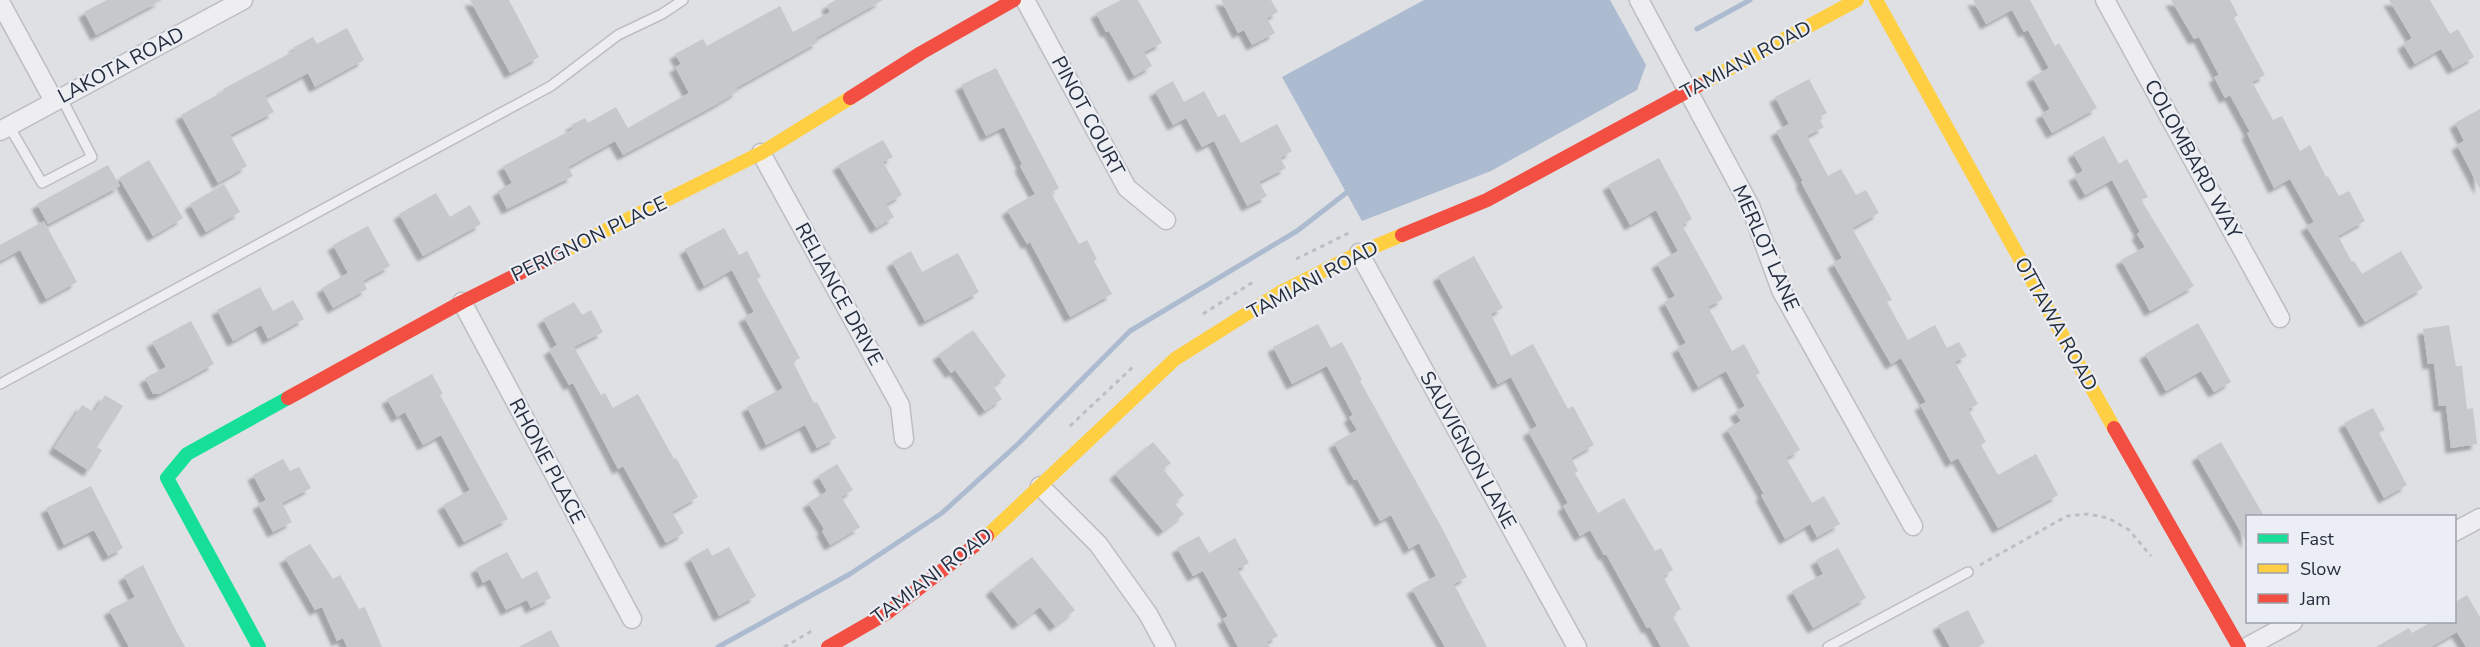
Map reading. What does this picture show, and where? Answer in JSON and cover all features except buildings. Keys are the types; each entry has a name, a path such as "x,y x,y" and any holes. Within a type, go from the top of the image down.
{"street":[{"name":"PERIGNON PLACE","path":"260,647 167,478 187,454 462,302 583,244 761,153 921,53 1014,0"},
{"name":"PINOT COURT","path":"1025,0 1126,188 1166,220"},
{"name":"MERLOT LANE","path":"1639,0 1751,208 1781,290 1913,526"},
{"name":"TAMIANI ROAD","path":"828,647 887,613 988,536 1175,359 1281,292 1359,253 1487,201 1857,0"},
{"name":"OTTAWA ROAD","path":"1876,0 2159,510 2238,647"},
{"name":"COLOMBARD WAY","path":"2105,0 2280,318"},
{"name":"LAKOTA ROAD","path":"4,129 239,1"},
{"path":"0,2 57,99"},
{"name":"RELIANCE DRIVE","path":"761,153 900,405 904,439"},
{"name":"SAUVIGNON LANE","path":"1359,253 1577,647"},
{"name":"RHONE PLACE","path":"462,302 632,619"},
{"path":"1040,486 1098,544 1148,614 1166,647"},
{"path":"2456,531 2480,518"},
{"path":"2247,647 2290,623"}],"lane":[{"path":"0,384 550,86 618,35 662,14 683,0"},
{"path":"4,129 42,183 92,157 57,99"},
{"path":"1828,647 1968,572"}],"path":[{"path":"1968,572 2067,516 2088,514 2108,518 2129,530 2151,556"}],"water":[{"path":"1424,0 1610,0 1646,65 1637,90 1491,171 1362,221 1282,77"}],"waterway":[{"path":"1697,29 1750,0"},
{"path":"718,647 850,574 942,513 1019,443 1130,331 1297,231 1350,190"}],"traffic: fast":[{"path":"259,647 167,478 187,454 288,398"}],"traffic: slow":[{"path":"1699,85 1857,0"},
{"path":"1876,0 2114,428"},
{"path":"560,253 761,153 850,98"},
{"path":"987,536 1175,359 1281,292 1359,253 1402,235"}],"traffic: jam":[{"path":"850,98 921,53 1014,0"},
{"path":"1402,235 1487,200 1699,85"},
{"path":"288,398 462,302 560,253"},
{"path":"2114,428 2239,647"},
{"path":"828,647 887,613 987,536"}]}
